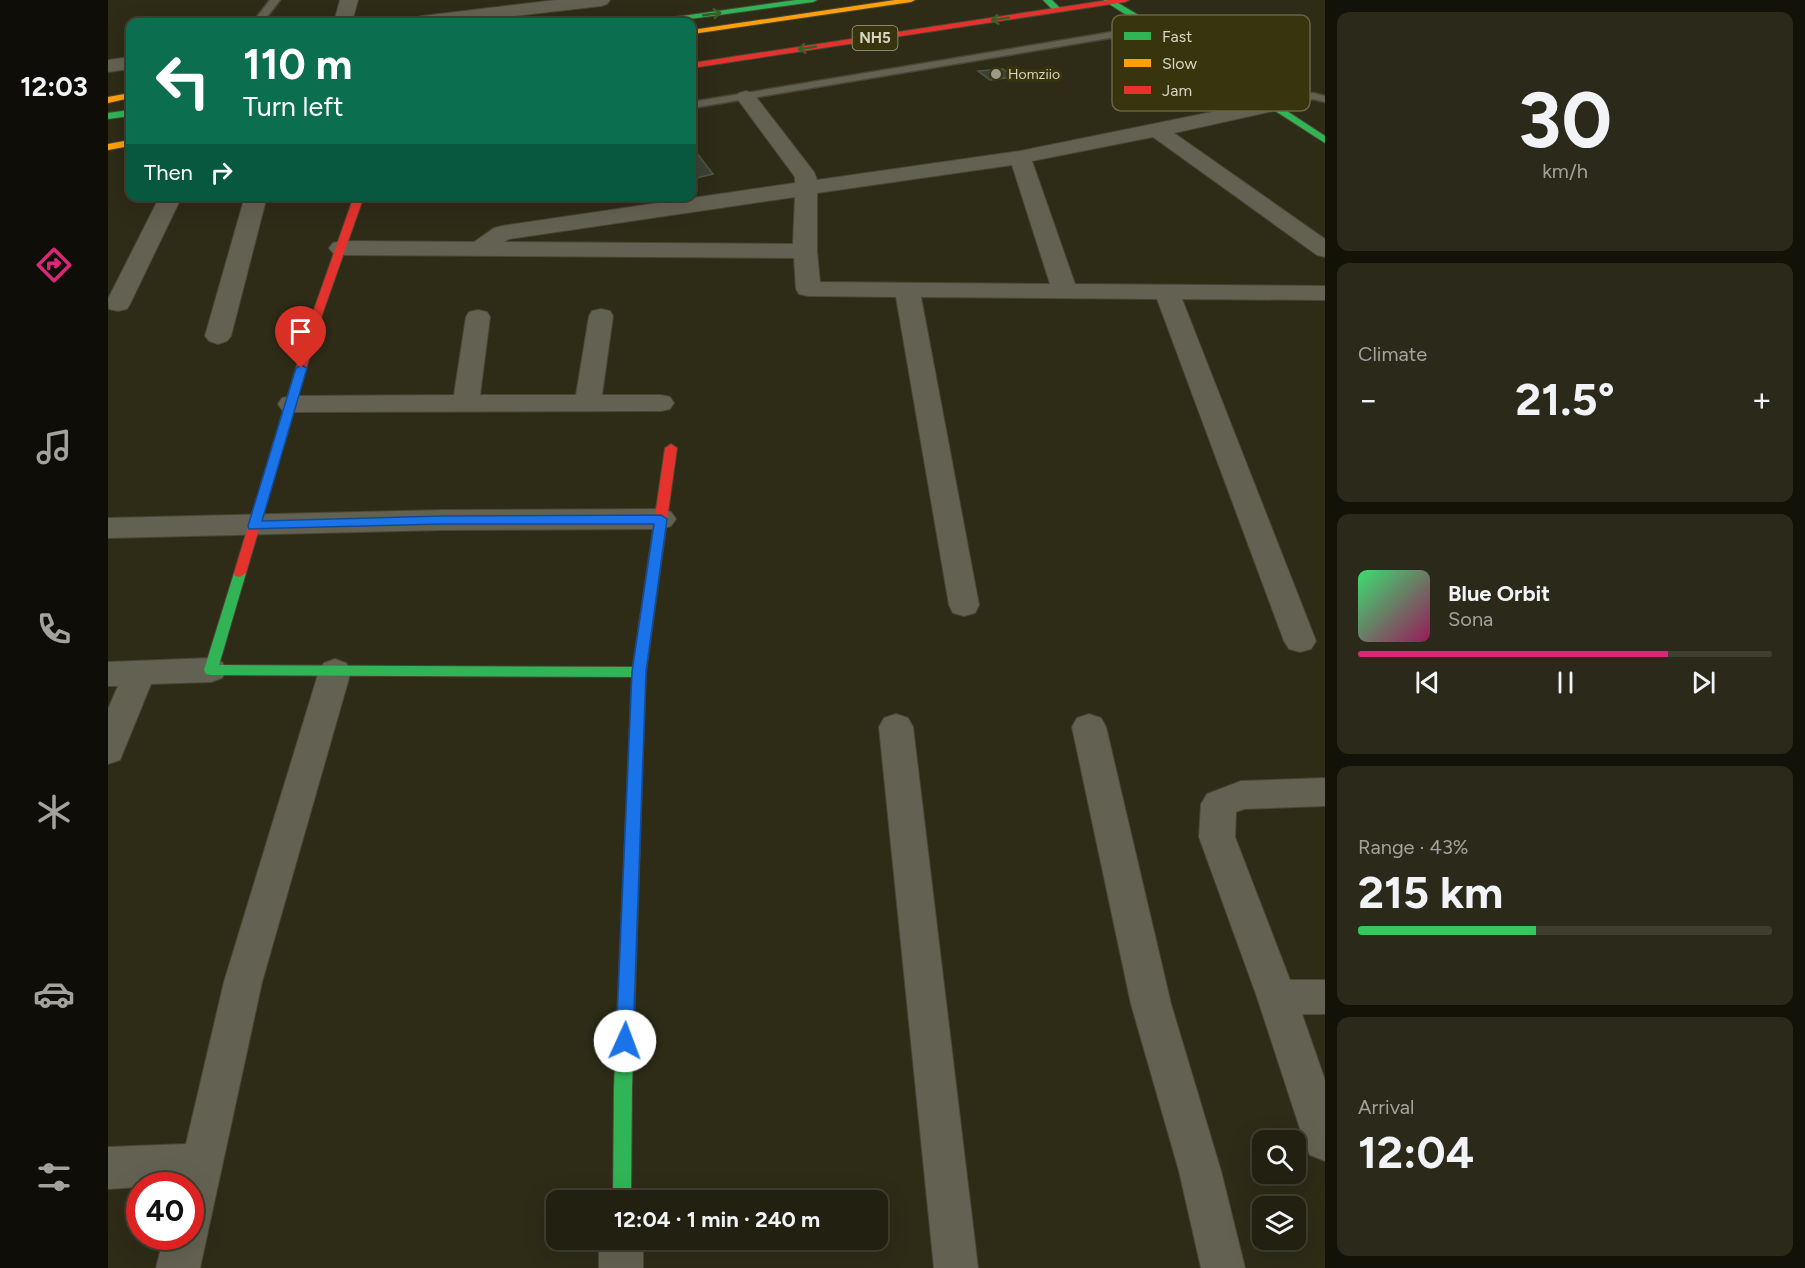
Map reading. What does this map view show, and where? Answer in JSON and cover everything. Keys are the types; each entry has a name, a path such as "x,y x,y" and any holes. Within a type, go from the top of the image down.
{"main road":[{"path":"683,18 813,0"},
{"name":"NH5","path":"696,31 911,0"},
{"path":"1047,0 1058,10"},
{"name":"NH5","path":"696,65 1125,0"},
{"path":"1109,1 1132,15"},
{"path":"108,100 126,97"},
{"path":"1279,111 1325,140"},
{"path":"108,116 126,114"},
{"path":"108,137 126,135"},
{"path":"108,147 126,144"},
{"path":"357,201 317,315 211,670 639,672"},
{"path":"622,1190 623,1087 639,672 671,448"}],"street":[{"path":"344,18 349,0"},
{"path":"441,18 499,6 601,0"},
{"path":"108,66 126,64"},
{"path":"746,97 806,177 805,251 808,289 1325,293"},
{"path":"479,249 502,233 1020,157 1247,111"},
{"path":"1156,130 1325,250"},
{"path":"1020,157 1065,291"},
{"path":"118,304 169,201"},
{"path":"218,336 255,201"},
{"path":"341,248 805,251"},
{"path":"907,290 964,605"},
{"path":"1167,292 1300,641"},
{"path":"588,403 601,316"},
{"path":"466,403 478,317"},
{"path":"291,404 661,403"},
{"path":"108,528 442,520 661,519"},
{"path":"108,751 124,674 211,670"},
{"path":"201,1172 243,982 335,671"},
{"path":"896,727 956,1268"},
{"path":"1089,727 1102,796 1151,1004 1200,1172 1223,1268"},
{"path":"1325,792 1241,795 1219,804 1217,837 1277,997 1325,1142"},
{"path":"1277,997 1325,997"},
{"path":"108,1168 203,1164"},
{"path":"178,1268 182,1250"},
{"path":"621,1250 621,1268"}],"lane":[{"path":"261,18 275,0"},
{"path":"696,104 1112,35"},
{"path":"1310,97 1325,99"}],"building":[{"name":"Homziio","path":"1003,69 1014,77 990,80 978,71"},
{"path":"696,152 713,174 696,178"}],"traffic: fast":[{"path":"683,18 813,0"},
{"path":"1047,0 1058,10"},
{"path":"1107,0 1132,15"},
{"path":"1281,111 1325,140"},
{"path":"108,116 126,114"},
{"path":"240,573 211,670 639,672"},
{"path":"622,1190 623,1087 637,721"}],"traffic: slow":[{"path":"696,31 911,0"},
{"path":"108,100 126,97"},
{"path":"108,147 126,144"}],"traffic: jam":[{"path":"696,65 1125,0"},
{"path":"240,573 317,315 357,201"},
{"path":"637,721 639,672 671,448"}],"place":[{"name":"Homziio","path":"996,74"}],"route":[{"path":"301,368 254,526 442,520 661,519 639,672 625,1041"}]}
